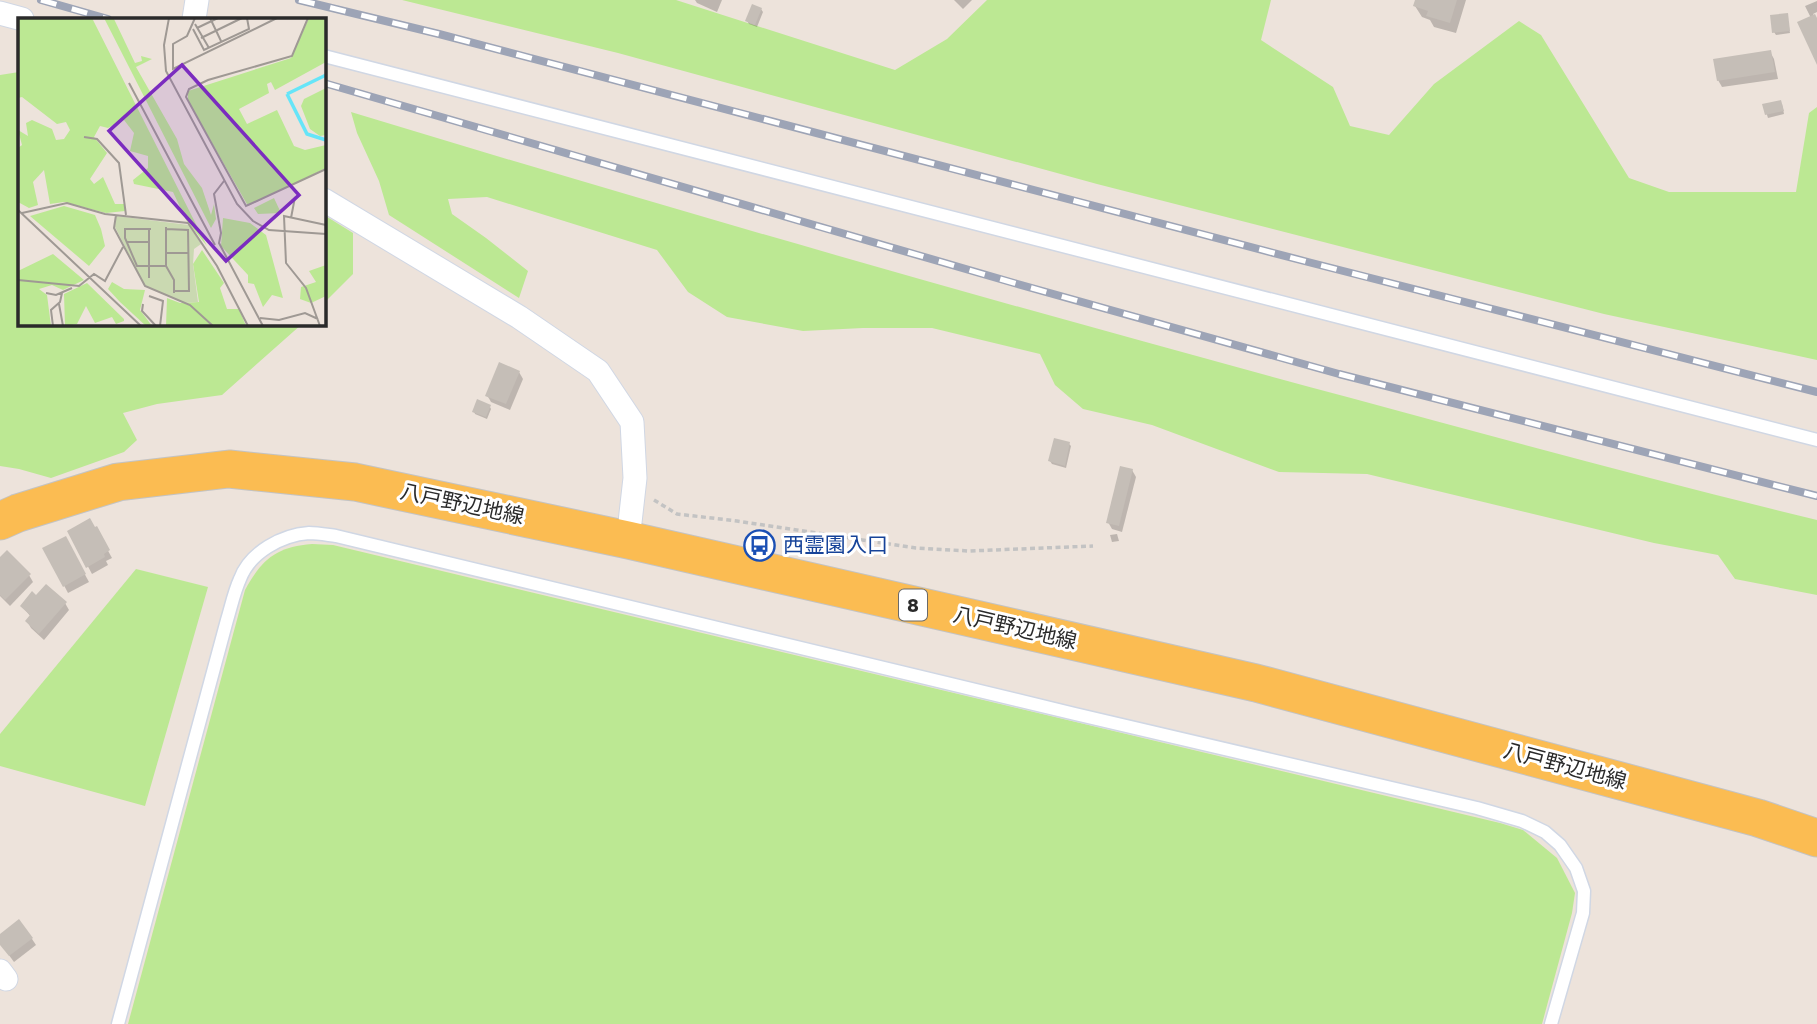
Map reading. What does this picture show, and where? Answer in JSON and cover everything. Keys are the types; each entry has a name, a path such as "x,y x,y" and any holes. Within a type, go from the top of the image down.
{"main road":[{"name":"八戸野辺地線","path":"0,521 118,482 229,469 355,482 628,540 1256,683 1758,818 1817,838"}],"street":[{"path":"0,13 18,18"},
{"path":"326,201 519,317 598,371 632,422 634,487 628,540"}],"lane":[{"path":"326,58 1817,440"},
{"path":"118,1024 240,576 251,561 268,547 286,538 310,533 350,540 1477,808 1522,821 1545,832 1560,845 1576,868 1584,891 1583,913 1551,1024"}],"path":[{"path":"634,487 677,514 916,548 969,551 1093,546"}],"green space":[{"path":"402,0 676,0 895,70 947,39 987,0 1271,0 1261,40 1333,87 1350,126 1389,135 1434,84 1519,21 1541,35 1629,178 1669,192 1796,192 1809,113 1817,107 1817,360 1604,314 1097,184 618,53"},
{"path":"18,72 18,326 300,326 222,395 157,404 123,413 137,440 124,452 51,478 0,466 0,75"},
{"path":"351,112 1100,330 1525,445 1817,520 1817,595 1735,579 1718,555 1654,543 1367,474 1279,472 1152,425 1083,409 1055,385 1040,354 932,328 803,331 727,317 688,292 657,250 487,197 448,199 452,214 528,271 519,298 389,215 379,181 357,133"},
{"path":"326,216 353,233 353,274 326,301"},
{"path":"312,544 333,545 1523,830 1557,858 1575,893 1542,1024 128,1024 245,590 271,556 289,548"},
{"path":"136,569 208,587 145,806 0,766 0,734"}],"building":[{"path":"1415,0 1457,0 1450,23 1426,16 1428,11 1413,6"},
{"path":"752,4 762,8 755,25 745,21"},
{"path":"1788,13 1790,31 1772,33 1770,15"},
{"path":"1815,14 1817,18 1817,65 1797,22"},
{"path":"1771,50 1775,72 1717,81 1713,59"},
{"path":"1781,100 1784,111 1765,115 1762,104"},
{"path":"499,362 520,371 506,404 485,396"},
{"path":"477,399 491,405 486,417 472,412"},
{"path":"1054,438 1070,442 1065,466 1048,461"},
{"path":"1120,466 1133,469 1119,526 1106,523"},
{"path":"90,518 110,550 104,554 105,557 86,568 67,531"},
{"path":"66,536 86,574 63,587 42,548"},
{"path":"7,550 31,574 5,600 0,595 0,557"},
{"path":"46,584 67,602 39,634 25,621 30,615 20,606 32,591 36,595"},
{"path":"19,919 33,938 9,956 0,945 0,934"}],"railway":[{"path":"41,0 104,18"},
{"path":"299,0 1817,392"},
{"path":"326,84 1339,374 1817,496"}],"place":[{"name":"西霊園入口","path":"760,545"}]}
